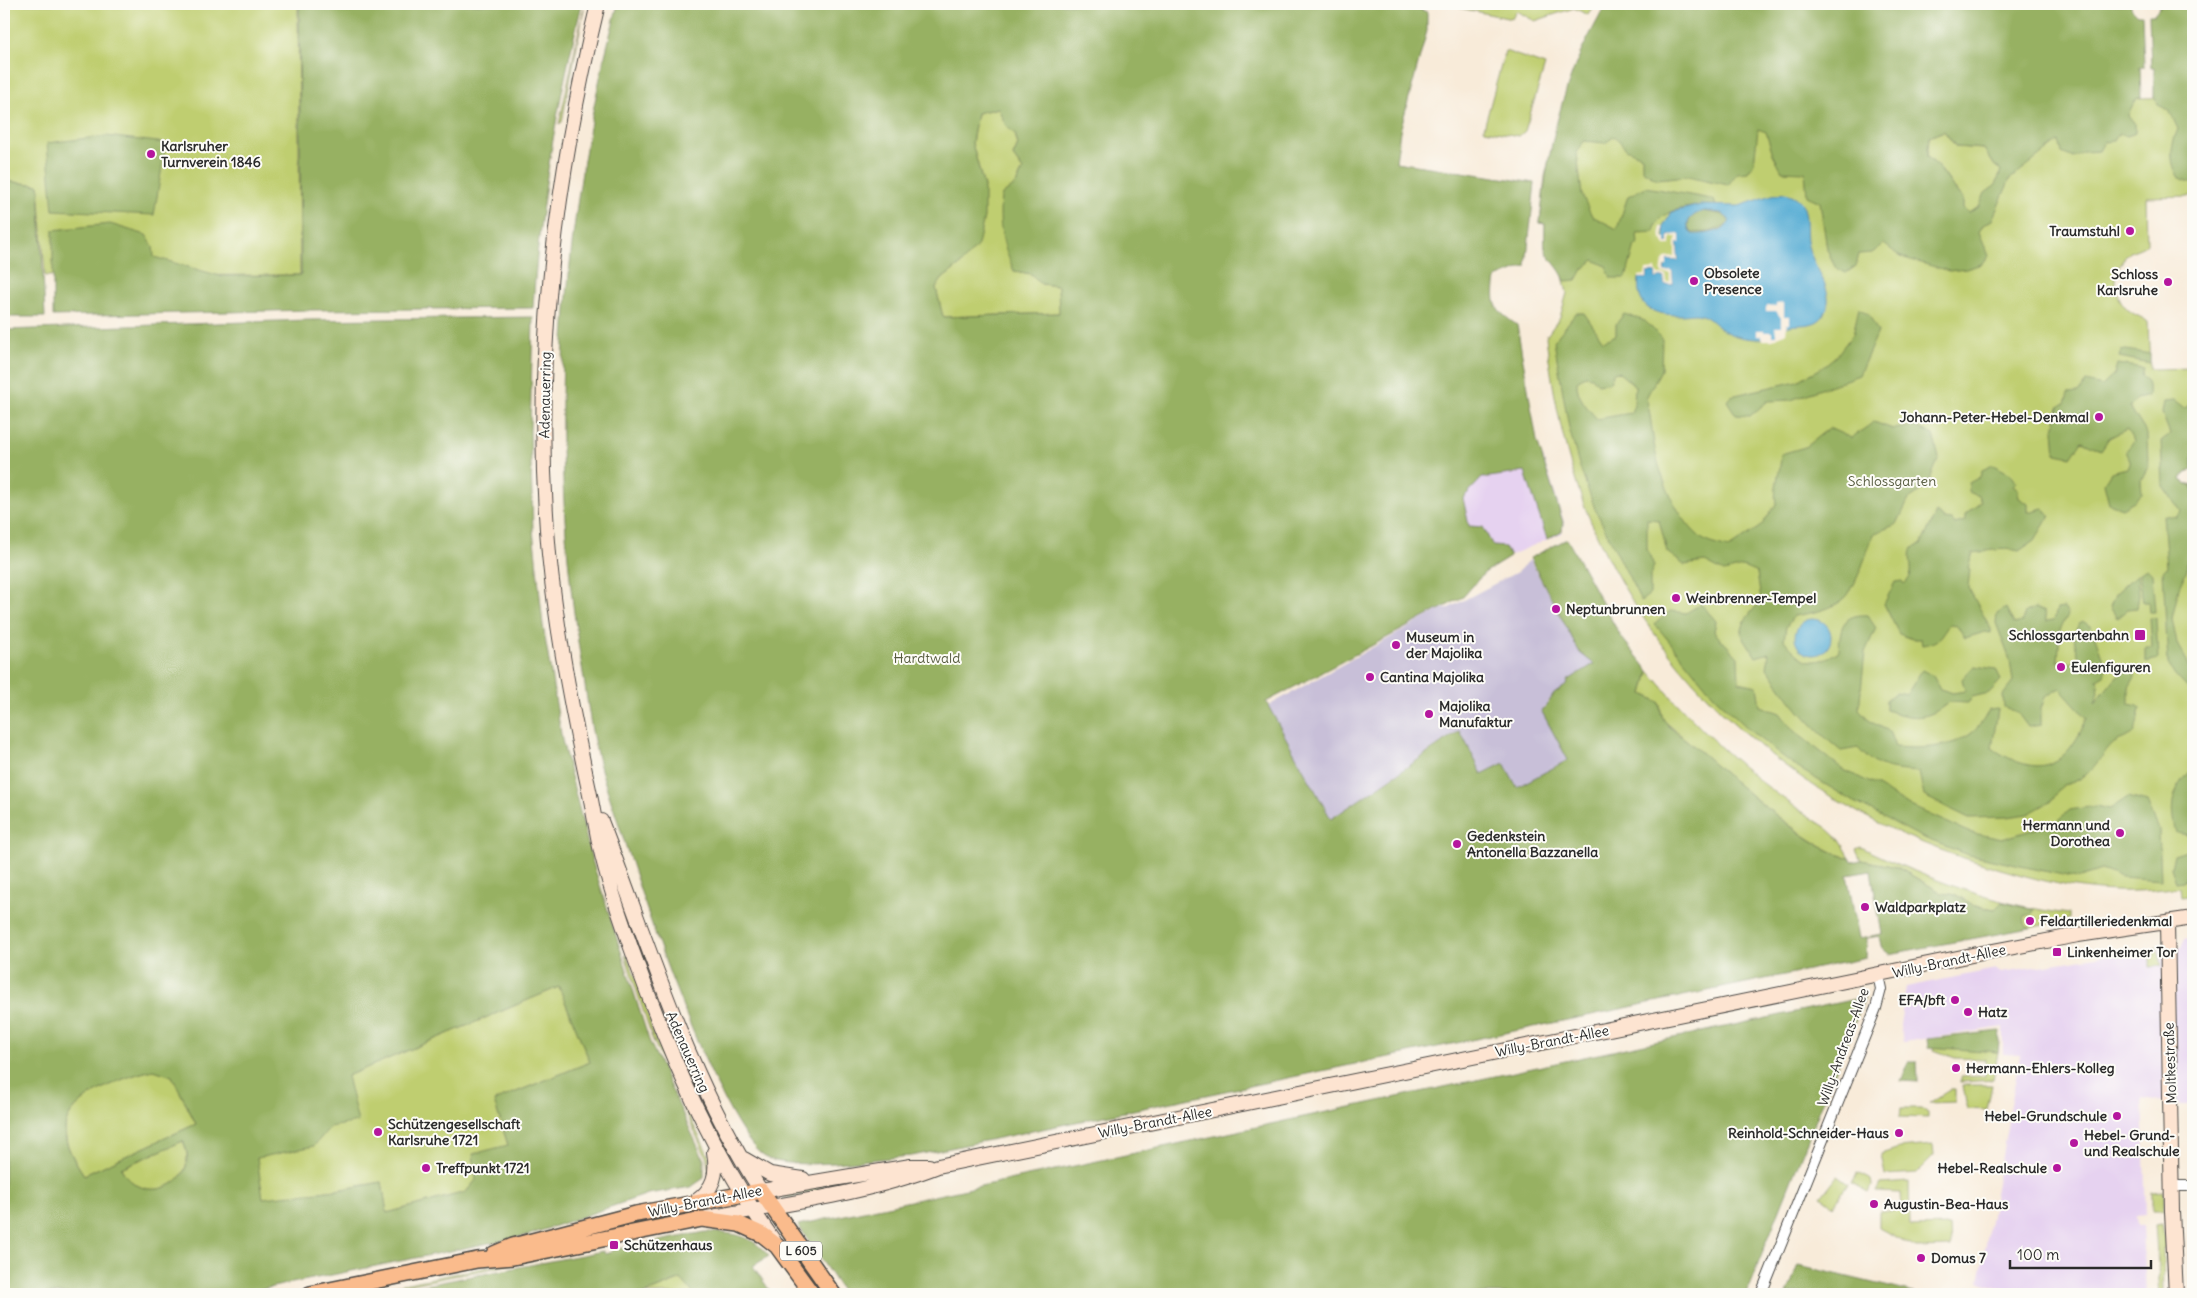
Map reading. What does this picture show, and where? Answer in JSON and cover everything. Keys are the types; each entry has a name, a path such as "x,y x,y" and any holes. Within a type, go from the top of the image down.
{"main road":[{"name":"Adenauerring","path":"598,4 570,126 558,207 546,330 545,499 553,588 569,698 600,849 630,943 660,1025 711,1139 752,1210 812,1294"},
{"name":"Adenauerring","path":"588,788 671,1013 712,1106 771,1206 833,1294"},
{"name":"Willy-Brandt-Allee","path":"310,1294 477,1260 512,1257 752,1210 913,1176 938,1166 2078,935 2193,918"},
{"name":"Moltkestraße","path":"2167,922 2176,1294"},
{"path":"695,1202 710,1189 716,1175 716,1161 711,1139"},
{"path":"740,1156 770,1174 818,1181"},
{"name":"Willy-Brandt-Allee","path":"477,1260 513,1246 695,1202 910,1166 938,1166"},
{"path":"702,1219 744,1225 763,1235 777,1246"}],"street":[{"name":"Willy-Andreas-Allee","path":"1761,1294 1876,1008 1881,989 1878,975"},
{"path":"2172,1186 2193,1186"}],"shaded area":[{"path":"1543,457 1564,522 1562,533 1483,567 1446,486"},
{"path":"1530,560 1580,652 1594,664 1567,681 1569,684 1554,694 1542,710 1568,760 1517,788 1482,775 1459,731 1331,819 1268,706 1442,609 1449,608 1517,572"},
{"path":"2193,936 2193,1105 2142,1099 2146,1215 2136,1216 2137,1225 2143,1225 2146,1294 2026,1294 1979,1282 2020,1055 2003,1054 2003,1027 1903,1042 1900,1025 1906,987 1996,969 2002,972 2134,951 2181,947 2185,939"}],"green space":[{"name":"Karlsruher Turnverein 1846","path":"4,4 298,4 300,275 45,276 39,185 4,181"},
{"path":"299,4 582,4 550,155 533,308 313,310 53,316 53,230 110,224 146,235 153,246 154,257 220,276 301,275"},
{"name":"Hardtwald","path":"618,4 1405,4 1427,12 1427,31 1400,131 1396,162 1535,183 1526,266 1496,278 1494,295 1500,311 1517,325 1537,441 1563,522 1562,531 1547,539 1525,472 1482,478 1463,498 1469,526 1483,527 1493,546 1505,547 1510,557 1484,573 1463,597 1266,702 1331,819 1460,731 1482,774 1504,763 1517,787 1568,760 1541,710 1545,708 1554,694 1568,684 1567,681 1594,664 1580,653 1530,558 1567,539 1621,637 1649,671 1643,694 1659,702 1663,718 1667,724 1748,793 1794,829 1835,853 1850,857 1852,862 1861,860 1897,867 1942,893 1956,895 1975,906 1995,909 2002,902 2034,910 2032,914 2024,916 2025,924 2030,928 1889,954 1881,947 1879,936 1867,938 1866,958 912,1156 814,1164 777,1161 765,1157 753,1146 728,1107 704,1058 663,956 599,764 582,667 571,584 564,500 562,417 564,334 571,251 583,168 598,86","holes":["998,108 1006,126 1015,134 1018,145 1013,156 1023,170 1016,184 1001,196 1000,216 1006,252 1014,271 1031,274 1041,284 1058,286 1059,313 943,317 936,288 942,279 960,265 978,245 984,217 984,187 972,143 977,113","1871,871 1882,934 1859,938 1847,875"]},
{"path":"1462,4 1594,4 1588,15 1574,8 1535,21 1516,11 1512,19 1460,8"},
{"path":"1606,4 2131,4 2131,8 2138,15 2142,15 2144,67 2140,67 2141,98 2137,98 2128,115 2135,124 2135,133 2126,136 2119,133 2114,141 2104,142 2099,151 2083,152 2073,158 2062,153 2059,141 2010,179 1992,220 1983,225 1979,232 1989,256 1982,264 1966,269 1949,271 1901,257 1884,244 1872,253 1859,254 1856,266 1846,273 1835,267 1827,249 1820,202 1807,196 1805,172 1782,171 1773,154 1766,132 1758,129 1754,163 1748,172 1737,173 1728,185 1688,176 1657,179 1642,170 1642,156 1626,149 1615,136 1605,143 1584,141 1577,153 1582,195 1592,216 1617,229 1628,196 1646,187 1714,200 1716,206 1689,207 1669,213 1656,224 1655,232 1637,233 1638,245 1635,245 1626,278 1611,278 1606,266 1594,260 1583,269 1577,280 1565,281 1545,248 1545,224 1540,223 1549,157 1565,93 1581,52","holes":["1944,131 1956,147 1984,149 1995,166 2001,170 1996,185 1985,193 1979,207 1968,213 1963,208 1963,199 1938,167 1927,157 1929,137"]},
{"path":"2160,4 2193,4 2193,183 2179,178 2176,172 2172,160 2172,148 2178,129 2169,110 2158,105 2154,97 2154,67 2151,67 2149,15 2153,15 2160,7"},
{"path":"584,8 562,122 559,124"},
{"path":"1505,51 1545,65 1525,131 1519,136 1485,130 1484,128"},
{"name":"Schlossgarten","path":"1581,53 1962,208 1963,199 1938,167 1927,157 1929,137 1944,131 1956,147 1984,149 1995,166 2137,98 2193,97 2193,196 2146,197 2147,243 2143,247 2130,252 2122,261 2116,276 2116,284 2117,292 2125,306 2148,322 2150,369 2193,368 2193,469 2185,474 2182,479 2186,485 2193,484 2193,895 2181,897 2180,887 2128,891 2105,890 2082,888 2037,879 1987,865 1923,843 1862,814 1804,779 1751,738 1702,691 1659,640 1622,583 1582,500 1562,431 1546,337 1560,317 1567,293 1561,268 1551,259 1545,248 1545,224 1540,223 1545,176 1561,110"},
{"path":"999,108 1006,126 1015,134 1018,145 1013,156 1023,170 1016,184 1001,196 1014,271 1031,274 1041,284 1058,286 1060,313 943,317 936,288 942,279 960,265 984,187 972,143 977,113"},
{"path":"106,136 166,143 154,215 53,210 47,143"},
{"path":"4,181 39,185 45,317 4,317"},
{"path":"1702,211 1726,215 1730,220 1729,224 1710,232 1692,233 1688,223 1692,217"},
{"path":"1859,308 1869,315 1878,332 1859,375 1791,400 1768,401 1750,416 1736,415 1727,401 1731,396 1797,381 1820,369 1837,355 1853,334"},
{"path":"1576,313 1584,313 1603,341 1616,335 1616,324 1624,314 1645,321 1662,338 1661,370 1646,398 1660,469 1671,496 1686,522 1704,540 1729,548 1761,526 1776,504 1775,497 1781,454 1805,447 1829,428 1851,438 1874,422 1893,429 1915,426 1933,435 1939,458 1927,486 1909,499 1897,524 1873,534 1857,577 1845,598 1828,608 1794,616 1786,627 1784,640 1803,658 1815,661 1822,660 1839,651 1841,630 1847,620 1858,615 1867,615 1876,628 1865,652 1859,709 1871,722 1889,731 1895,747 1940,746 1962,739 1971,734 1989,710 1998,709 1992,748 2009,758 2024,764 2037,766 2049,764 2060,758 2070,748 2087,718 2060,688 2045,697 2041,709 2041,725 2028,727 2017,712 2004,707 2003,695 2013,682 2010,660 1996,623 1997,614 2006,608 2014,624 2022,622 2025,612 2035,608 2044,612 2046,621 2054,620 2057,609 2064,608 2068,615 2060,629 2058,661 2073,663 2079,658 2074,639 2076,630 2082,621 2091,626 2106,668 2104,675 2097,679 2099,692 2095,703 2117,676 2134,667 2135,677 2129,687 2129,704 2138,706 2140,709 2135,732 2114,744 2085,775 2072,783 2063,785 2051,801 2028,814 2007,817 1969,818 1924,796 1919,772 1885,768 1871,761 1858,748 1841,751 1809,722 1767,668 1769,653 1756,657 1741,633 1745,620 1761,600 1757,573 1743,567 1724,572 1705,562 1684,565 1667,552 1659,520 1647,519 1647,549 1654,566 1650,575 1650,594 1641,601 1595,509 1580,468 1569,428 1554,341","holes":["1618,372 1635,386 1634,404 1631,413 1597,419 1580,397 1577,381 1585,376 1592,377 1598,384 1610,382 1613,373"]},
{"path":"533,317 530,431 533,530 543,625 562,740 592,860 649,1040 704,1160 704,1178 691,1187 648,1194 529,1235 238,1294 4,1294 4,330 308,320","holes":["559,987 590,1062 494,1101 508,1145 473,1154 476,1180 466,1192 387,1213 382,1182 337,1190 263,1198 257,1158 314,1146 330,1127 358,1122 347,1076","154,1070 172,1076 196,1124 84,1175 66,1141 65,1129 68,1118 75,1108 100,1090 143,1072","183,1141 187,1156 185,1169 178,1179 168,1186 156,1189 143,1188 131,1181 121,1168"]},
{"path":"2126,350 2150,354 2150,363 2119,357 2121,351"},
{"path":"2117,364 2143,368 2141,375 2148,384 2148,396 2136,399 2130,407 2147,434 2148,467 2141,480 2142,493 2134,501 2122,508 2109,503 2104,483 2111,472 2127,468 2130,460 2126,451 2134,441 2127,429 2109,438 2101,450 2082,441 2071,457 2056,454 2054,429 2059,407 2065,403 2068,394 2078,393 2086,382 2102,386 2114,375"},
{"path":"2193,383 2193,399 2188,391"},
{"path":"2193,399 2193,469 2185,474 2182,479 2186,485 2192,485 2193,555 2187,559 2187,570 2179,587 2172,619 2177,644 2193,673 2193,694 2175,675 2168,664 2163,571 2167,567 2163,515 2176,517 2181,511 2163,486 2161,441 2170,434 2162,413 2164,402 2174,401 2183,408 2186,408"},
{"path":"1993,465 2011,474 2016,482 2013,485 2018,489 2019,498 2028,504 2028,512 2043,508 2050,515 2035,540 2019,551 2002,549 1973,553 1968,568 1970,569 1968,587 1991,629 1991,633 1985,632 1965,638 1957,625 1949,624 1939,639 1922,645 1921,639 1913,639 1899,634 1884,604 1895,582 1902,581 1904,584 1908,580 1911,571 1910,558 1912,548 1921,545 1936,513 1944,519 1952,520 1955,524 1965,521 1965,515 1981,502 1978,496 1969,492 1969,483 1980,477 1982,470"},
{"path":"2147,569 2152,574 2155,612 2150,612 2149,602 2143,602 2139,573"},
{"path":"2137,574 2139,594 2137,608 2128,609 2117,618 2110,607 2115,594"},
{"path":"1701,604 1716,621 1714,632 1738,657 1739,682 1757,686 1760,706 1780,713 1794,731 1844,770 1879,787 1906,804 1968,832 2002,839 2054,823 2070,810 2095,806 2110,809 2128,797 2147,802 2159,830 2161,880 2122,877 2101,870 2077,878 1969,855 1921,837 1853,801 1798,768 1755,735 1714,696 1655,624 1670,611 1686,613"},
{"path":"2150,618 2156,618 2158,659 2146,662 2146,648 2152,648"},
{"path":"1974,666 1996,669 2001,680 1989,693 1972,697 1968,703 1949,702 1934,713 1927,715 1912,716 1886,710 1886,700 1896,692 1907,694 1922,670 1933,676 1940,689 1953,693 1965,691 1962,679"},
{"path":"1649,671 1669,695 1710,737 1777,794 1827,828 1840,840 1850,857 1833,852 1784,821 1755,799 1663,720 1659,702 1643,694"},
{"path":"2193,768 2193,833 2188,835 2176,833 2172,813 2174,798 2177,790"},
{"path":"1861,847 1936,880 1962,889 2016,905 2069,914 2069,919 2030,928 2025,924 2024,916 2033,910 2019,908 1995,909 1975,906 1956,895 1942,893 1897,867 1861,860 1856,849"},
{"path":"2190,849 2193,852 2193,874 2187,872 2185,881 2176,882 2171,868 2174,854"},
{"path":"2157,947 2162,966 2150,967 2150,954 2154,955 2153,950"},
{"path":"625,955 628,957 645,1001 652,1031 680,1097 709,1156 709,1173 707,1159 652,1038"},
{"name":"Schützengesellschaft Karlsruhe 1721","path":"559,987 590,1062 494,1101 508,1145 466,1192 387,1213 382,1182 337,1190 263,1199 249,1117"},
{"path":"1865,997 1746,1294 844,1294 798,1225"},
{"path":"2000,1031 1998,1052 1928,1047 1927,1039"},
{"path":"1935,1046 1998,1052 1993,1080 1961,1082 1961,1077 1985,1076 1985,1059 1955,1058 1934,1050"},
{"path":"1909,1062 1917,1062 1918,1082 1901,1081"},
{"path":"154,1070 172,1076 196,1124 84,1175 71,1154 65,1136 68,1118 75,1108 100,1090 143,1072"},
{"path":"1963,1085 1992,1085 1987,1110 1967,1109"},
{"path":"1951,1089 1955,1089 1955,1102 1929,1103"},
{"path":"1901,1108 1921,1108 1928,1113 1928,1118 1900,1117"},
{"path":"183,1141 187,1156 185,1169 178,1179 168,1186 156,1189 143,1188 131,1181 121,1168"},
{"path":"1933,1145 1934,1156 1917,1173 1885,1175 1881,1154 1899,1148"},
{"path":"1857,1173 1871,1180 1872,1185 1869,1192 1852,1183"},
{"path":"1837,1176 1848,1184 1833,1206 1821,1197"},
{"path":"1909,1182 1910,1227 1950,1226 1951,1247 1916,1248 1879,1228 1879,1212 1902,1210 1901,1193 1877,1192 1881,1184"},
{"path":"839,1184 839,1188 791,1197 783,1197 780,1193"},
{"path":"2164,1192 2164,1210 2152,1210 2152,1193"},
{"path":"2162,1224 2166,1248 2163,1248 2164,1294 2160,1294 2155,1225"},
{"path":"705,1232 741,1236 762,1249 769,1256 753,1266 772,1294 694,1294 681,1279 644,1294 379,1294 603,1251 605,1254 613,1250"},
{"path":"594,1248 363,1294 353,1294 503,1264"},
{"path":"1798,1265 1902,1290 1918,1294 1787,1294"},
{"path":"682,1279 694,1294 644,1294"}],"water":[{"path":"1785,193 1799,200 1803,205 1809,249 1822,277 1828,296 1828,306 1821,319 1813,323 1789,326 1772,337 1752,339 1726,332 1701,315 1663,314 1655,312 1644,304 1640,297 1639,278 1647,278 1647,272 1656,272 1656,278 1664,277 1665,284 1673,284 1672,272 1664,272 1666,260 1678,260 1677,243 1680,235 1669,235 1669,243 1666,243 1663,227 1672,212 1700,205 1739,206 1772,195","holes":["1705,211 1721,213 1730,220 1720,230 1697,234 1692,234 1689,230 1688,222 1693,216"]},
{"path":"1813,619 1826,624 1831,637 1826,650 1813,655 1800,650 1795,637 1800,624"}],"pier":[{"path":"1660,227 1663,227 1663,237 1666,238 1666,243 1669,243 1669,235 1680,234 1680,243 1677,243 1678,260 1667,260 1667,266 1664,266 1664,272 1672,271 1673,284 1665,284 1664,277 1656,278 1656,272 1647,272 1647,278 1639,278 1639,276 1645,275 1646,270 1656,269 1658,275 1666,275 1667,282 1670,282 1670,274 1662,274 1661,266 1665,258 1675,257 1677,237 1671,237 1671,245 1665,245 1661,238"},
{"path":"1784,303 1784,316 1790,316 1790,324 1787,324 1786,333 1772,340 1763,340 1761,336 1757,336 1757,330 1764,330 1764,332 1772,332 1772,336 1776,336 1775,327 1781,327 1781,318 1776,311 1766,311 1766,305 1776,306 1776,304"}],"place":[{"name":"Karlsruher Turnverein 1846","path":"151,154"},
{"name":"Traumstuhl","path":"2130,231"},
{"name":"Obsolete Presence","path":"1694,281"},
{"name":"Schloss Karlsruhe","path":"2168,282"},
{"name":"Johann-Peter-Hebel-Denkmal","path":"2099,417"},
{"name":"Weinbrenner-Tempel","path":"1676,598"},
{"name":"Neptunbrunnen","path":"1556,609"},
{"name":"Schlossgartenbahn","path":"2140,635"},
{"name":"Museum in der Majolika","path":"1396,645"},
{"name":"Eulenfiguren","path":"2061,667"},
{"name":"Cantina Majolika","path":"1370,677"},
{"name":"Majolika Manufaktur","path":"1429,714"},
{"name":"Hermann und Dorothea","path":"2120,833"},
{"name":"Gedenkstein Antonella Bazzanella","path":"1457,844"},
{"name":"Waldparkplatz","path":"1865,907"},
{"name":"Feldartilleriedenkmal","path":"2030,921"},
{"name":"Linkenheimer Tor","path":"2057,952"},
{"name":"EFA/bft","path":"1955,1000"},
{"name":"Hatz","path":"1968,1012"},
{"name":"Hermann-Ehlers-Kolleg","path":"1956,1068"},
{"name":"Hebel-Grundschule","path":"2117,1116"},
{"name":"Schützengesellschaft Karlsruhe 1721","path":"378,1132"},
{"name":"Reinhold-Schneider-Haus","path":"1899,1133"},
{"name":"Hebel- Grund- und Realschule","path":"2074,1143"},
{"name":"Treffpunkt 1721","path":"426,1168"},
{"name":"Hebel-Realschule","path":"2057,1168"},
{"name":"Augustin-Bea-Haus","path":"1874,1204"},
{"name":"Schützenhaus","path":"614,1245"},
{"name":"Domus 7","path":"1921,1258"}]}
